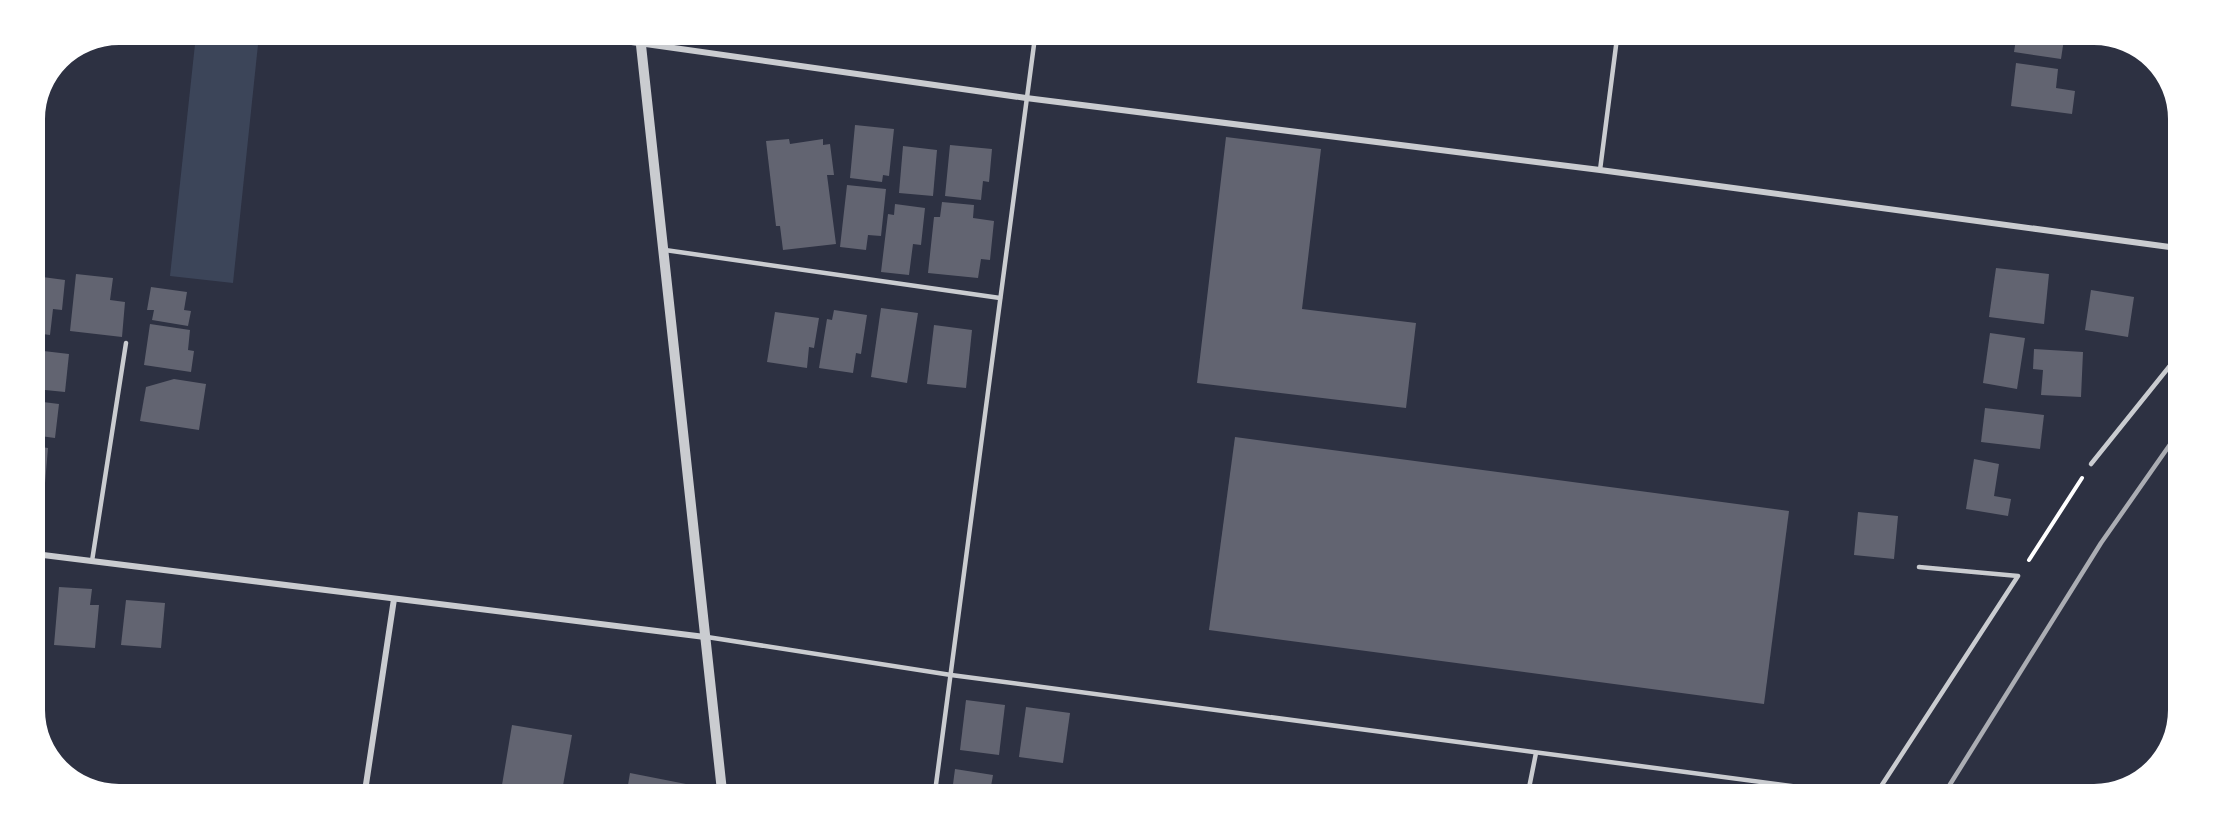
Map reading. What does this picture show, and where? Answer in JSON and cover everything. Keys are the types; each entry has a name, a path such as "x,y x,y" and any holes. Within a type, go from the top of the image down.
{"street":[{"path":"641,45 721,784"},
{"path":"679,45 1026,98 1600,170 2168,247"},
{"path":"45,555 705,637"},
{"path":"366,784 394,599"}],"lane":[{"path":"936,784 1034,45"},
{"path":"1600,170 1616,45"},
{"path":"662,250 1000,298"},
{"path":"92,561 126,343"},
{"path":"2091,464 2168,368"},
{"path":"1883,784 2018,576 1919,567"},
{"path":"705,637 951,675 1775,784"},
{"path":"1530,784 1536,753"}],"path":[{"path":"2018,576 2091,464"}],"shaded area":[{"path":"195,45 258,45 233,283 170,276"}],"building":[{"path":"2015,45 2063,45 2061,59 2014,52"},
{"path":"2016,63 2058,69 2056,88 2075,91 2072,114 2011,106"},
{"path":"855,125 894,129 889,176 883,175 882,182 850,178"},
{"path":"1226,137 1321,149 1302,309 1416,323 1406,408 1197,383"},
{"path":"789,139 790,144 823,139 823,145 830,144 834,175 827,175 836,244 783,250 780,226 776,226 766,141"},
{"path":"950,145 992,149 989,182 983,181 981,200 945,196"},
{"path":"903,146 937,150 933,196 899,193"},
{"path":"847,185 886,189 881,236 868,235 866,250 840,247"},
{"path":"942,202 974,205 973,218 994,221 990,260 981,259 978,278 928,273 934,217 940,217"},
{"path":"895,204 925,208 921,245 913,244 909,275 881,272 888,214 894,215"},
{"path":"1996,268 2049,274 2044,324 1989,317"},
{"path":"76,274 113,278 110,300 125,302 122,337 70,331"},
{"path":"45,277 65,280 62,310 53,309 50,335 45,334"},
{"path":"151,287 187,292 184,310 191,311 188,326 152,320 154,310 147,310"},
{"path":"2091,290 2134,297 2128,337 2085,330"},
{"path":"881,308 918,313 907,383 871,377"},
{"path":"834,310 867,315 861,354 856,353 853,373 819,368 827,319 832,320"},
{"path":"775,312 819,318 814,348 809,347 807,368 767,362"},
{"path":"150,324 190,330 188,350 194,351 191,372 144,365"},
{"path":"934,325 972,330 966,388 927,384"},
{"path":"1990,333 2025,338 2017,389 1983,383"},
{"path":"2034,349 2083,352 2081,397 2041,395 2043,370 2033,369"},
{"path":"45,351 69,354 65,392 45,390"},
{"path":"174,379 206,384 199,430 140,421 146,387"},
{"path":"45,402 59,404 55,438 45,437"},
{"path":"1985,408 2044,415 2040,449 1981,442"},
{"path":"1235,437 1789,511 1764,704 1209,630"},
{"path":"45,448 48,448 45,483"},
{"path":"1974,459 1999,464 1994,496 2011,499 2008,516 1966,509"},
{"path":"1858,512 1898,516 1894,559 1854,555"},
{"path":"59,587 92,589 90,605 99,605 95,648 54,645"},
{"path":"126,600 165,603 161,648 121,645"},
{"path":"966,700 1005,705 999,755 960,750"},
{"path":"1026,707 1070,713 1063,763 1019,757"},
{"path":"512,725 572,735 563,784 502,784"},
{"path":"955,769 993,775 991,784 953,784"},
{"path":"630,773 686,784 628,784"}],"railway":[{"path":"1950,784 2101,543 2168,447"}]}
